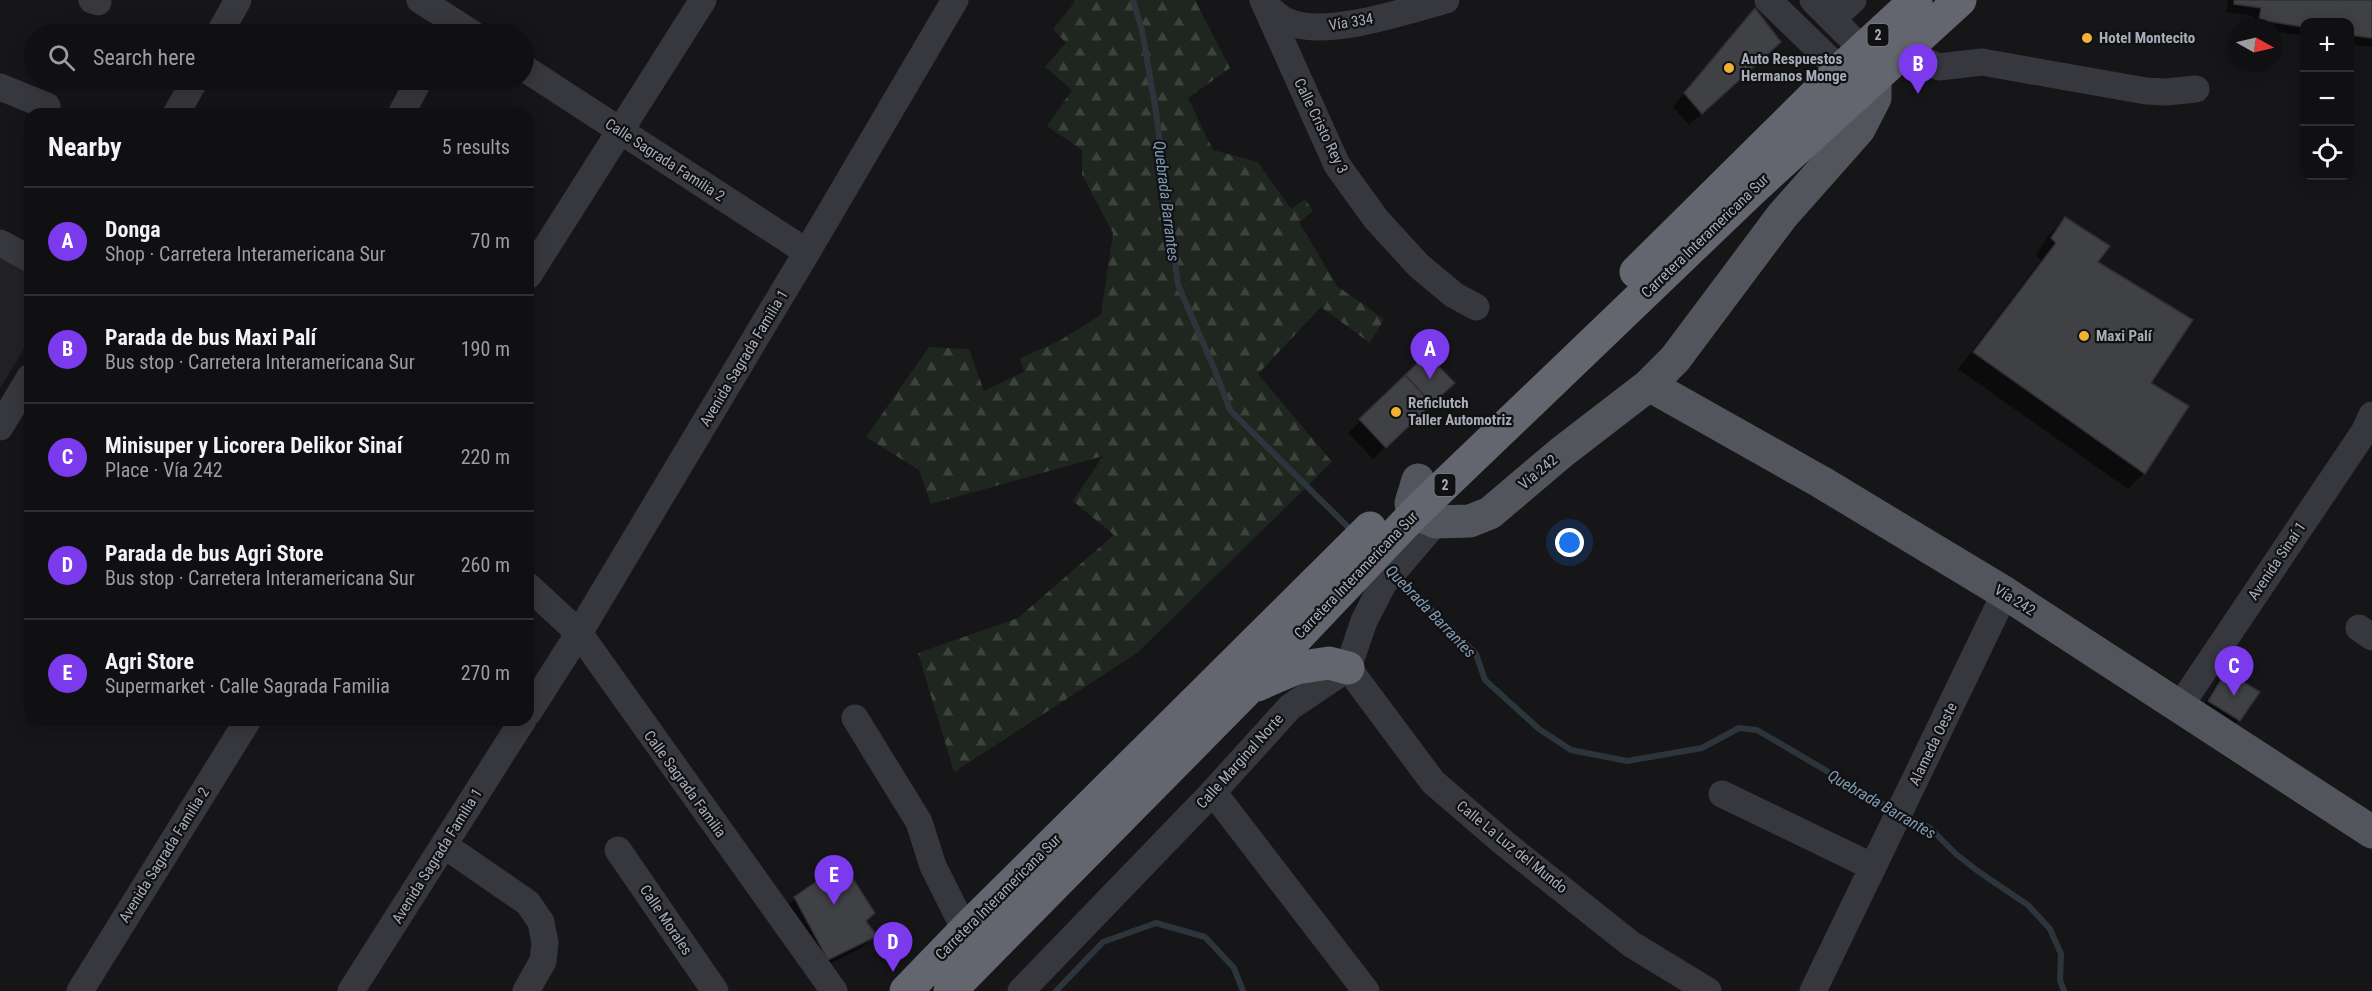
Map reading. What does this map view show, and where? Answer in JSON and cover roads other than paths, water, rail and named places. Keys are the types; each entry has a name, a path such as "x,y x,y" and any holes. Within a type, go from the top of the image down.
{"highway":[{"name":"Carretera Interamericana Sur","path":"1877,60 1916,0"},
{"name":"Carretera Interamericana Sur","path":"906,991 1418,480 1624,284 1877,60 1915,32 1941,0"},
{"name":"Carretera Interamericana Sur","path":"950,991 1247,690 1426,518 1788,157 1819,114 1877,60 1960,0"},
{"path":"1247,690 1296,668 1329,663 1348,668"}],"main road":[{"name":"Vía 242","path":"1426,518 1470,521 1490,513 1562,452 1649,385 1675,359 1782,216 1859,129 1875,98 1877,60"},
{"name":"Vía 242","path":"1649,385 1821,482 2005,593 2372,832"},
{"path":"1418,480 1411,503 1412,509 1426,518"}],"street":[{"path":"225,24 238,0"},
{"path":"420,0 457,22"},
{"path":"534,267 703,0"},
{"name":"Vía 334","path":"1263,2 1277,16 1291,23 1324,27 1385,16 1446,0"},
{"path":"1768,0 1877,60 1923,60 1939,67 1982,62 2166,93 2196,88"},
{"path":"1813,0 1877,60"},
{"path":"1832,20 1853,0"},
{"name":"Avenida Sagrada Familia 1","path":"534,704 579,633 807,252 950,2"},
{"name":"Calle Cristo Rey 3","path":"1263,2 1337,165 1376,219 1419,266 1454,295 1476,306"},
{"name":"Calle Sagrada Familia 2","path":"534,74 807,252"},
{"path":"0,87 47,106"},
{"path":"180,108 190,90"},
{"path":"404,108 414,90"},
{"path":"0,243 24,256"},
{"path":"0,427 24,387"},
{"name":"Avenida Sinaí 1","path":"2180,706 2364,432 2372,415"},
{"path":"1348,668 1364,621 1383,584 1426,518"},
{"name":"Calle Sagrada Familia","path":"534,592 579,633 834,991"},
{"name":"Alameda Oeste","path":"1813,991 2005,593"},
{"name":"Calle Marginal Norte","path":"1021,991 1213,792 1290,707 1348,668"},
{"name":"Calle La Luz del Mundo","path":"1348,668 1433,782 1504,843 1631,944 1708,991"},
{"path":"855,718 919,822 933,866 965,930"},
{"name":"Avenida Sagrada Familia 2","path":"80,991 244,726"},
{"name":"Avenida Sagrada Familia 1","path":"351,991 519,726"},
{"path":"1213,792 1366,991"},
{"path":"1722,794 1873,867"},
{"path":"444,845 528,903 541,922 545,943 543,961 526,991"},
{"name":"Calle Morales","path":"618,850 715,991"}],"waterway":[{"name":"Quebrada Barrantes","path":"1133,0 1142,30 1156,112 1178,285 1230,410 1353,532"},
{"name":"Quebrada Barrantes","path":"1399,578 1476,654 1485,680 1539,729 1571,750 1627,761 1702,748 1739,728 1757,730 1893,810"},
{"name":"Quebrada Barrantes","path":"1904,816 1930,828 1956,854 2028,905 2050,929 2061,954 2060,980 2064,991"},
{"path":"1056,991 1103,942 1156,923 1205,937 1234,968 1243,991"}],"place":[{"name":"Hotel Montecito","path":"2087,38"},
{"name":"Auto Respuestos Hermanos Monge","path":"1729,68"},
{"name":"Parada de bus Maxi Palí","path":"1918,94"},
{"name":"Maxi Palí","path":"2084,336"},
{"name":"Donga","path":"1430,379"},
{"name":"Reficlutch Taller Automotriz","path":"1396,412"},
{"name":"Minisuper y Licorera Delikor Sinaí","path":"2234,696"},
{"name":"Agri Store","path":"834,905"},
{"name":"Parada de bus Agri Store","path":"893,972"}]}
